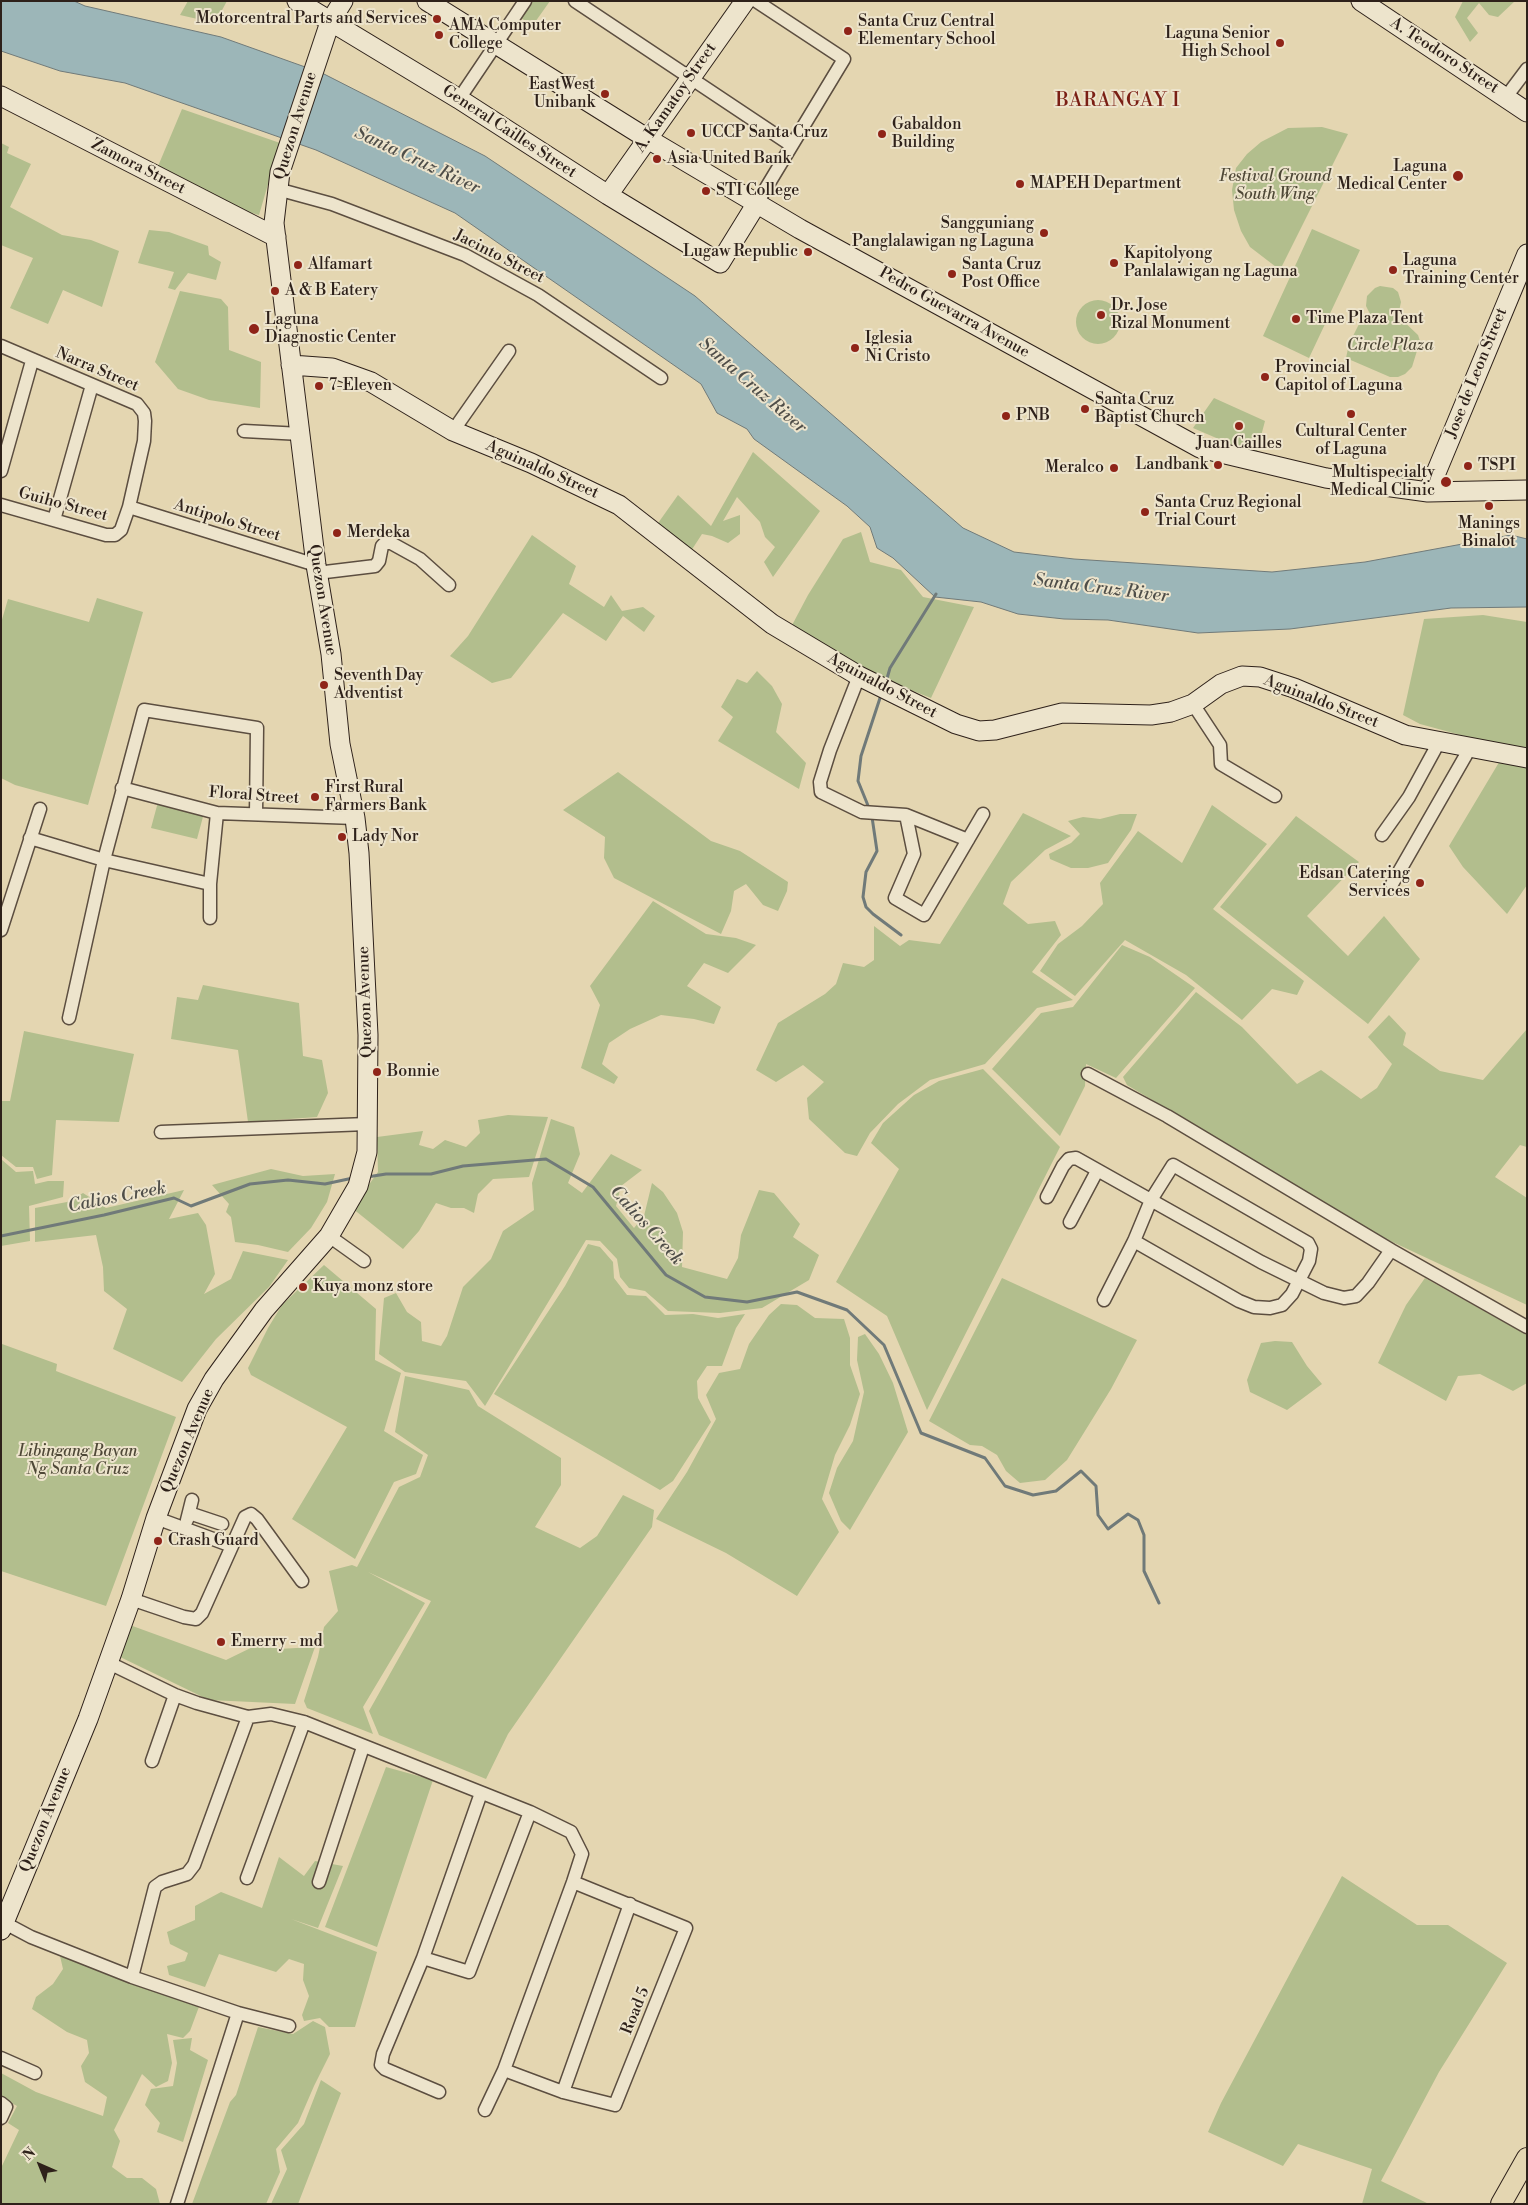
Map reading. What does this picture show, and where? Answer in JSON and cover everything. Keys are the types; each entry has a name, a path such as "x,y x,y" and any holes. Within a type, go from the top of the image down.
{"main road":[{"name":"General Cailles Street","path":"297,1 459,99 608,195 720,263 757,203"},
{"name":"Quezon Avenue","path":"2,1924 88,1719 131,1599 156,1518 197,1409 214,1379 264,1310 329,1236 358,1186 367,1152 368,1035 359,853 355,818 340,744 331,654 317,569 291,365 274,209 278,181 318,56 330,22 343,1"},
{"name":"Pedro Guevarra Avenue","path":"427,1 648,139 757,203 1164,430 1208,452 1326,478 1428,492 1527,490"},
{"name":"A. Kamatoy Street","path":"608,195 745,1"},
{"name":"A. Teodoro Street","path":"1361,1 1527,112"},
{"name":"Zamora Street","path":"1,96 276,237"},
{"name":"Jose de Leon Street","path":"1428,492 1527,254"},
{"name":"Aguinaldo Street","path":"291,365 332,368 372,382 453,431 531,463 618,505 772,624 873,683 956,724 980,731 995,730 1062,713 1151,715 1171,712 1193,704 1221,684 1242,676 1260,678 1294,688 1405,735 1527,758"},
{"path":"1500,2204 1527,2158"}],"street":[{"path":"459,99 525,1"},
{"path":"575,1 791,145"},
{"path":"756,1 844,59 757,203"},
{"path":"1506,97 1527,69"},
{"name":"Jacinto Street","path":"278,181 332,204 465,255 538,295 661,378"},
{"name":"Narra Street","path":"1,346 32,361 137,404 144,412 144,440 128,507"},
{"path":"453,431 509,351"},
{"path":"1,471 32,361"},
{"path":"54,520 92,385"},
{"path":"244,431 301,434"},
{"name":"Guiho Street","path":"1,505 106,535 115,535 121,530 128,507"},
{"name":"Antipolo Street","path":"128,507 317,569"},
{"path":"317,569 376,566 382,546 385,543 391,543 420,558 449,585"},
{"path":"873,683 830,750 820,782 821,792 862,812 906,815 968,840"},
{"path":"1193,704 1220,745 1221,764 1275,796"},
{"path":"69,1018 104,860 144,710 257,728 256,814"},
{"path":"1382,835 1409,797 1439,742"},
{"path":"1392,884 1470,748"},
{"name":"Floral Street","path":"122,788 217,813 355,818"},
{"path":"1,930 40,809"},
{"path":"210,918 210,884 217,813"},
{"path":"906,815 914,854 894,898 924,915 983,814"},
{"path":"30,838 104,860 210,884"},
{"path":"1088,1074 1167,1116 1391,1250 1527,1326"},
{"path":"161,1132 367,1124"},
{"path":"1047,1197 1063,1166 1069,1159 1076,1158 1261,1262 1324,1293 1344,1298 1356,1296 1368,1284 1391,1250"},
{"path":"1104,1300 1134,1241 1151,1200 1173,1165 1308,1243 1311,1249 1309,1261 1300,1281 1282,1305 1270,1308 1254,1307 1239,1301 1134,1241"},
{"path":"1070,1222 1097,1171"},
{"path":"329,1236 364,1261"},
{"path":"184,1530 192,1500"},
{"path":"189,1513 222,1524"},
{"path":"131,1599 184,1617 196,1618 202,1613 245,1517 250,1514 257,1519 302,1581"},
{"path":"156,1518 184,1530 232,1546"},
{"path":"108,1662 197,1704 248,1717 271,1714 304,1722 530,1812 571,1832 582,1854 504,2070 485,2110"},
{"path":"152,1761 175,1695"},
{"path":"132,1977 155,1887 162,1882 187,1874 194,1865 248,1717"},
{"path":"247,1878 304,1722"},
{"path":"319,1882 363,1747"},
{"path":"439,2092 385,2069 381,2065 383,2054 424,1958 481,1793"},
{"path":"424,1958 469,1972 530,1812"},
{"path":"504,2070 563,2092 630,1904 573,1882"},
{"name":"Road 5","path":"563,2092 616,2105 686,1928 630,1904"},
{"path":"2,1924 132,1977 238,2013 289,2026"},
{"path":"177,2204 238,2013"},
{"path":"1,2058 35,2073"},
{"path":"1,2103 6,2107 1,2118"}],"green space":[{"path":"188,1 227,1 215,23 180,15"},
{"path":"529,1 550,1 533,25 519,17"},
{"path":"1463,1 1515,1 1498,17 1489,15 1479,3 1467,18 1478,33 1470,42 1455,17"},
{"path":"182,109 280,143 259,215 241,210 156,171"},
{"name":"Festival Ground South Wing","path":"1322,127 1348,134 1280,270 1250,247 1241,231 1234,210 1232,190 1236,168 1247,154 1261,142 1288,128"},
{"path":"1,143 9,147 7,153 31,164 10,207 62,235 91,240 119,251 102,307 63,290 48,324 10,308 33,258 1,245"},
{"path":"1312,229 1360,250 1309,358 1263,336"},
{"path":"149,230 169,232 208,246 209,255 221,262 216,280 188,273 175,290 168,288 174,272 138,263"},
{"name":"Circle Plaza","path":"1380,286 1393,288 1398,292 1401,302 1398,316 1418,335 1420,341 1412,367 1405,374 1398,377 1390,377 1346,358 1349,344 1362,318 1370,314 1366,306 1367,296"},
{"path":"180,291 221,299 228,307 229,350 261,362 260,408 209,400 178,389 155,362"},
{"path":"1094,300 1102,300 1114,306 1120,322 1114,338 1102,344 1094,344 1082,338 1076,326 1076,318 1082,306"},
{"path":"1214,398 1265,421 1256,455 1193,428"},
{"path":"753,452 820,511 773,577 764,562 775,547 765,537 760,522 737,497 723,521 740,515 740,534 728,543 702,534 691,551 656,526 678,495 711,526"},
{"path":"861,532 870,562 901,570 923,597 974,607 931,698 877,677 790,629 808,595 843,539"},
{"path":"532,535 576,566 569,584 604,607 611,595 622,611 643,607 655,616 644,632 623,616 606,641 563,613 511,678 492,683 450,656 468,636"},
{"path":"97,598 143,612 88,805 15,785 1,778 1,623 8,599 89,622"},
{"path":"1483,615 1527,622 1527,753 1420,724 1403,715 1424,619"},
{"path":"757,671 772,686 782,704 776,732 806,763 799,789 718,741 733,717 721,707 737,679 747,683"},
{"path":"1501,759 1527,766 1527,885 1507,914 1463,867 1449,846"},
{"path":"618,772 711,841 740,851 788,882 787,891 778,911 763,905 746,884 734,891 731,911 721,934 614,878 604,858 605,837 563,810"},
{"path":"158,802 204,813 197,839 151,828"},
{"path":"1212,805 1267,844 1213,909 1304,981 1297,995 1272,989 1242,1020 1186,975 1125,940 1075,996 1040,971 1058,944 1082,926 1103,904 1100,883 1138,831 1182,863"},
{"path":"1023,813 1071,836 1045,850 1011,882 1003,904 1028,924 1055,921 1061,935 1032,972 1073,1000 1037,1008 985,1064 930,1080 898,1104 870,1133 857,1156 845,1153 809,1119 807,1098 824,1082 803,1065 776,1082 756,1070 778,1023 825,994 836,984 843,963 864,967 874,960 874,926 900,946 909,940 940,944"},
{"path":"1120,814 1137,814 1131,830 1108,863 1088,868 1071,868 1050,859 1049,854 1071,843 1080,834 1068,821 1083,817 1100,819"},
{"path":"1296,816 1359,862 1307,916 1348,956 1384,916 1420,959 1368,1024 1220,907"},
{"path":"653,901 706,934 736,938 756,945 728,973 704,963 687,986 721,1007 714,1024 694,1019 661,1015 630,1029 609,1043 602,1064 618,1077 614,1084 581,1068 600,1005 590,986"},
{"path":"1122,945 1150,957 1195,988 1116,1078 1086,1064 1085,1086 1060,1136 992,1069 1041,1013 1073,1007"},
{"path":"203,985 299,1003 303,1056 322,1060 328,1093 317,1117 248,1122 238,1050 171,1039 177,997 198,1000"},
{"path":"1196,992 1242,1027 1297,1084 1321,1070 1361,1099 1377,1088 1392,1064 1368,1037 1389,1015 1406,1033 1403,1045 1440,1071 1483,1080 1527,1029 1527,1147 1520,1145 1495,1177 1527,1198 1527,1305 1384,1238 1127,1085 1123,1077"},
{"path":"24,1031 134,1054 119,1122 56,1120 52,1175 37,1179 33,1167 16,1167 1,1155 1,1101 10,1101"},
{"path":"983,1069 1060,1147 927,1410 887,1316 836,1282 899,1169 871,1143 883,1123 914,1095 939,1081"},
{"path":"508,1115 548,1117 529,1177 493,1179 478,1194 474,1213 464,1208 451,1208 436,1203 419,1231 403,1249 352,1208 378,1172 377,1137 423,1131 419,1145 433,1149 445,1140 466,1147 480,1133 478,1120"},
{"path":"551,1119 574,1127 580,1154 568,1183 582,1193 611,1154 642,1170 621,1186 616,1206 634,1228 644,1216 652,1183 663,1192 677,1213 683,1232 682,1267 727,1279 738,1258 741,1235 759,1190 774,1193 800,1224 793,1237 819,1255 809,1280 762,1308 720,1313 668,1311 645,1291 629,1288 620,1277 617,1259 600,1241 586,1240 485,1406 466,1381 405,1372 379,1354 384,1298 396,1293 407,1312 421,1322 422,1341 441,1346 447,1336 463,1287 491,1259 503,1231 534,1210 532,1183"},
{"path":"1,1159 16,1172 33,1171 35,1184 48,1181 64,1181 63,1197 29,1206 30,1241 1,1246"},
{"path":"271,1169 303,1176 335,1174 327,1202 311,1228 288,1252 235,1242 231,1217 226,1212 229,1204 212,1185"},
{"path":"184,1190 169,1219 198,1213 206,1225 215,1274 204,1294 231,1279 243,1251 288,1260 269,1287 216,1339 182,1382 113,1349 127,1309 104,1291 103,1267 96,1235 35,1242 35,1208 67,1202 83,1193 106,1208"},
{"path":"588,1244 600,1247 613,1262 614,1278 627,1295 646,1296 665,1315 693,1314 718,1318 745,1314 736,1328 722,1366 707,1366 697,1381 698,1398 711,1422 673,1481 660,1490 494,1394 565,1286"},
{"path":"324,1265 376,1309 375,1360 401,1373 384,1431 423,1455 416,1474 394,1482 355,1559 292,1519 347,1427 251,1375 248,1368 282,1305"},
{"path":"1002,1278 1137,1340 1111,1389 1067,1460 1045,1480 1020,1483 1006,1471 997,1455 982,1446 970,1445 929,1421"},
{"path":"1425,1278 1527,1335 1527,1383 1513,1391 1480,1374 1458,1376 1446,1401 1378,1363 1406,1305"},
{"path":"781,1304 797,1305 815,1318 844,1319 850,1338 850,1365 860,1394 850,1425 835,1455 822,1499 839,1532 797,1596 726,1553 656,1519 687,1472 716,1419 706,1395 719,1373 740,1369 749,1344 769,1315"},
{"path":"865,1334 879,1354 893,1383 908,1432 850,1530 841,1521 829,1493 837,1468 853,1441 864,1392 857,1360 858,1337"},
{"path":"1275,1341 1292,1342 1307,1366 1322,1384 1287,1410 1250,1392 1247,1380 1261,1343"},
{"name":"Libingang Bayan Ng Santa Cruz","path":"2,1344 57,1364 56,1371 176,1417 106,1606 1,1571"},
{"path":"405,1376 469,1390 478,1406 561,1458 561,1485 535,1527 580,1548 597,1536 623,1495 654,1510 652,1527 508,1734 486,1779 379,1735 369,1711 431,1601 368,1572 425,1603 363,1707 373,1734 307,1708 304,1701 318,1657 324,1627 338,1611 329,1571 352,1565 357,1567 399,1487 420,1477 428,1455 395,1432"},
{"path":"127,1624 226,1660 265,1641 278,1649 315,1647 295,1704 209,1700 116,1655"},
{"path":"386,1767 433,1780 377,1947 325,1927"},
{"path":"279,1857 304,1876 315,1861 343,1866 318,1928 291,1919 377,1952 355,2027 329,2027 320,2018 304,2021 302,2015 309,1996 303,1980 304,1964 289,1959 276,1972 219,1954 205,1987 169,1975 167,1966 185,1961 188,1953 170,1944 167,1932 195,1920 195,1906 221,1892 262,1908"},
{"path":"1342,1876 1417,1925 1448,1925 1507,1963 1439,2072 1381,2181 1429,2204 1362,2204 1372,2169 1298,2144 1283,2166 1208,2132 1221,2103"},
{"path":"60,1956 200,2004 190,2031 183,2038 167,2034 172,2063 168,2081 156,2087 142,2074 114,2130 120,2141 112,2167 127,2178 142,2178 156,2189 160,2204 1,2204 1,2168 19,2130 8,2123 17,2106 1,2097 1,2073 36,2092 103,2116 107,2097 85,2082 81,2066 89,2053 87,2040 67,2032 32,2009 36,1997 53,1984 63,1969"},
{"path":"313,2021 325,2027 330,2054 298,2123 276,2149 280,2172 266,2204 192,2204 230,2102 236,2095 258,2027 293,2034"},
{"path":"192,2038 190,2050 208,2060 183,2142 157,2132 160,2123 145,2105 151,2089 173,2086 177,2063 173,2040"},
{"path":"321,2080 341,2093 298,2204 271,2204 287,2169 281,2150 304,2124"}],"water":[{"name":"Santa Cruz River","path":"1,1 74,1 85,6 221,37 322,73 485,156 695,296 963,528 1014,552 1074,559 1272,572 1365,562 1511,535 1527,539 1527,607 1451,608 1290,629 1198,633 1108,620 1064,619 1018,614 981,602 935,597 893,558 877,548 870,527 847,506 754,439 747,429 717,413 701,384 455,213 316,150 125,83 60,71 1,51"}],"waterway":[{"path":"886,682 890,668 936,594"},
{"path":"869,808 858,781 861,756 881,695"},
{"path":"872,817 877,851 866,872 863,897 866,907 901,935"},
{"name":"Calios Creek","path":"367,1177 386,1174 431,1174 463,1166 546,1159 593,1187 666,1275 705,1297 747,1302 797,1292 847,1310 884,1345 921,1433 985,1458 1005,1486 1033,1495 1056,1491 1081,1471 1096,1486 1098,1515 1108,1529 1128,1514 1138,1520 1144,1535 1144,1571 1159,1603"},
{"name":"Calios Creek","path":"1,1236 104,1215 174,1198 191,1206 250,1184 288,1180 325,1184 353,1178"}],"place":[{"name":"Motorcentral Parts and Services","path":"437,19"},
{"name":"Santa Cruz Central Elementary School","path":"848,31"},
{"name":"AMA Computer College","path":"439,35"},
{"name":"Laguna Senior High School","path":"1280,43"},
{"name":"EastWest Unibank","path":"605,94"},
{"name":"UCCP Santa Cruz","path":"691,133"},
{"name":"Gabaldon Building","path":"882,134"},
{"name":"Asia United Bank","path":"657,159"},
{"name":"Laguna Medical Center","path":"1458,176"},
{"name":"MAPEH Department","path":"1020,184"},
{"name":"STI College","path":"706,191"},
{"name":"Sangguniang Panglalawigan ng Laguna","path":"1044,233"},
{"name":"Lugaw Republic","path":"808,252"},
{"name":"Kapitolyong Panlalawigan ng Laguna","path":"1114,263"},
{"name":"Alfamart","path":"298,265"},
{"name":"Laguna Training Center","path":"1393,270"},
{"name":"Santa Cruz Post Office","path":"952,274"},
{"name":"A & B Eatery","path":"275,291"},
{"name":"Dr. Jose Rizal Monument","path":"1101,315"},
{"name":"Time Plaza Tent","path":"1296,319"},
{"name":"Laguna Diagnostic Center","path":"254,329"},
{"name":"Iglesia Ni Cristo","path":"855,348"},
{"name":"Provincial Capitol of Laguna","path":"1265,377"},
{"name":"7-Eleven","path":"319,386"},
{"name":"Santa Cruz Baptist Church","path":"1085,409"},
{"name":"Cultural Center of Laguna","path":"1351,414"},
{"name":"PNB","path":"1006,416"},
{"name":"Juan Cailles","path":"1239,426"},
{"name":"Landbank","path":"1218,465"},
{"name":"TSPI","path":"1468,466"},
{"name":"Meralco","path":"1114,468"},
{"name":"Multispecialty Medical Clinic","path":"1446,482"},
{"name":"Manings Binalot","path":"1489,506"},
{"name":"Santa Cruz Regional Trial Court","path":"1145,512"},
{"name":"Merdeka","path":"337,533"},
{"name":"Seventh Day Adventist","path":"324,685"},
{"name":"First Rural Farmers Bank","path":"315,797"},
{"name":"Lady Nor","path":"342,837"},
{"name":"Edsan Catering Services","path":"1420,883"},
{"name":"Bonnie","path":"377,1072"},
{"name":"Kuya monz store","path":"303,1287"},
{"name":"Crash Guard","path":"158,1541"},
{"name":"Emerry - md","path":"221,1642"}],"district":[{"name":"BARANGAY I","path":"1118,101"}]}
